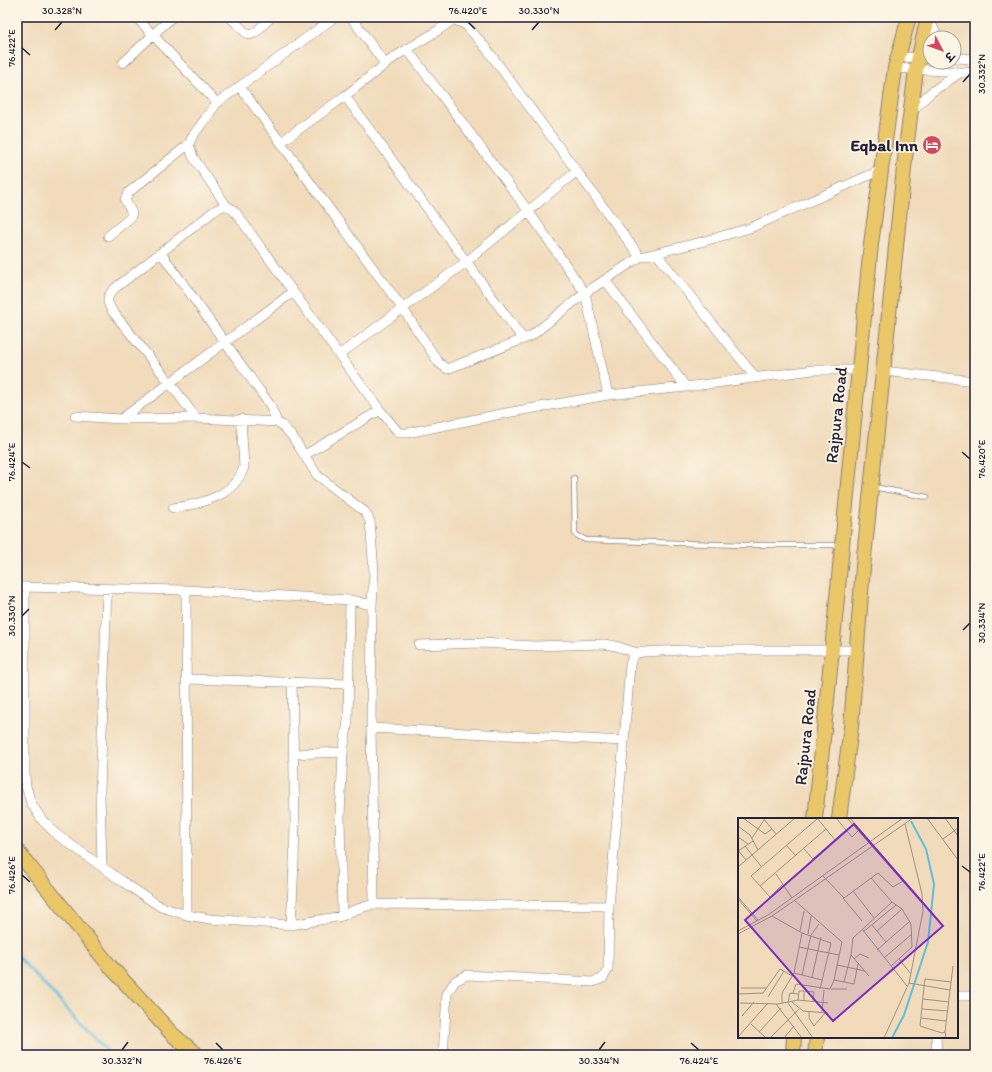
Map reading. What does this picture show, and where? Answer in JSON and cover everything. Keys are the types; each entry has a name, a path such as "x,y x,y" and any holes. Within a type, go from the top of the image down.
{"main road":[{"name":"Rajpura Road","path":"815,818 871,244 897,63 909,17"},
{"path":"839,818 851,727 871,487 910,112 921,62 928,17"},
{"path":"17,851 109,965 172,1035 197,1055"},
{"path":"793,1055 794,1038"},
{"path":"815,1055 817,1038"}],"street":[{"path":"136,17 216,103"},
{"path":"123,63 172,17"},
{"path":"230,17 250,35 256,32 271,17"},
{"path":"108,236 130,218 132,213 125,200 129,192 189,144 192,137 216,103 335,17"},
{"path":"351,17 385,64"},
{"path":"928,17 934,30"},
{"path":"281,142 345,96 385,64 406,49 437,31 453,18 466,25 486,48 517,88 640,257"},
{"path":"406,49 529,212 586,293 608,395"},
{"path":"962,58 975,59"},
{"path":"897,63 921,62 961,72 975,72"},
{"path":"910,112 930,93 961,72"},
{"path":"240,87 403,309 439,363 447,369 524,339 538,331 586,293 640,257 750,228 881,170"},
{"path":"345,96 524,339"},
{"path":"189,144 193,157 226,205 236,213 339,355 380,410 399,432 407,434 506,413 608,395 686,387 813,370 858,370"},
{"path":"339,355 466,262 529,212 577,171"},
{"path":"196,418 170,382 113,312 108,305 107,300 109,294 114,289 221,206 226,205"},
{"path":"161,253 270,405 276,422"},
{"path":"656,253 755,377"},
{"path":"605,280 686,387"},
{"path":"121,419 293,292"},
{"path":"883,371 975,381"},
{"path":"305,455 380,410"},
{"path":"75,416 121,419 196,418 276,422 282,425 305,455 317,475 366,512 370,521 374,572 372,605 371,728 374,904"},
{"path":"173,508 198,504 213,498 231,487 242,474 244,467 241,420"},
{"path":"372,605 350,600 186,590 21,587 21,667 25,774 26,786 31,803 42,820 66,842 161,907 187,915 210,919 291,925 342,916 354,910 374,904 609,906"},
{"path":"102,866 100,792 107,589"},
{"path":"186,590 187,915"},
{"path":"342,916 340,816 343,752 348,720 350,600"},
{"path":"419,645 482,642 534,646 604,644 616,646 637,653 682,650 857,650"},
{"path":"443,1055 447,994 454,982 467,976 593,982 603,978 608,969 609,906 630,665 632,658 637,653"},
{"path":"187,679 348,684"},
{"path":"291,925 295,822 292,682"},
{"path":"371,728 624,740"},
{"path":"293,754 343,752"},
{"path":"958,996 975,996"},
{"path":"936,1038 937,1055"}],"lane":[{"path":"574,478 575,532 576,536 586,540 744,545 842,545"},
{"path":"871,487 927,497"}],"waterway":[{"path":"17,956 111,1055"}],"place":[{"name":"Eqbal Inn","path":"932,145"}]}
